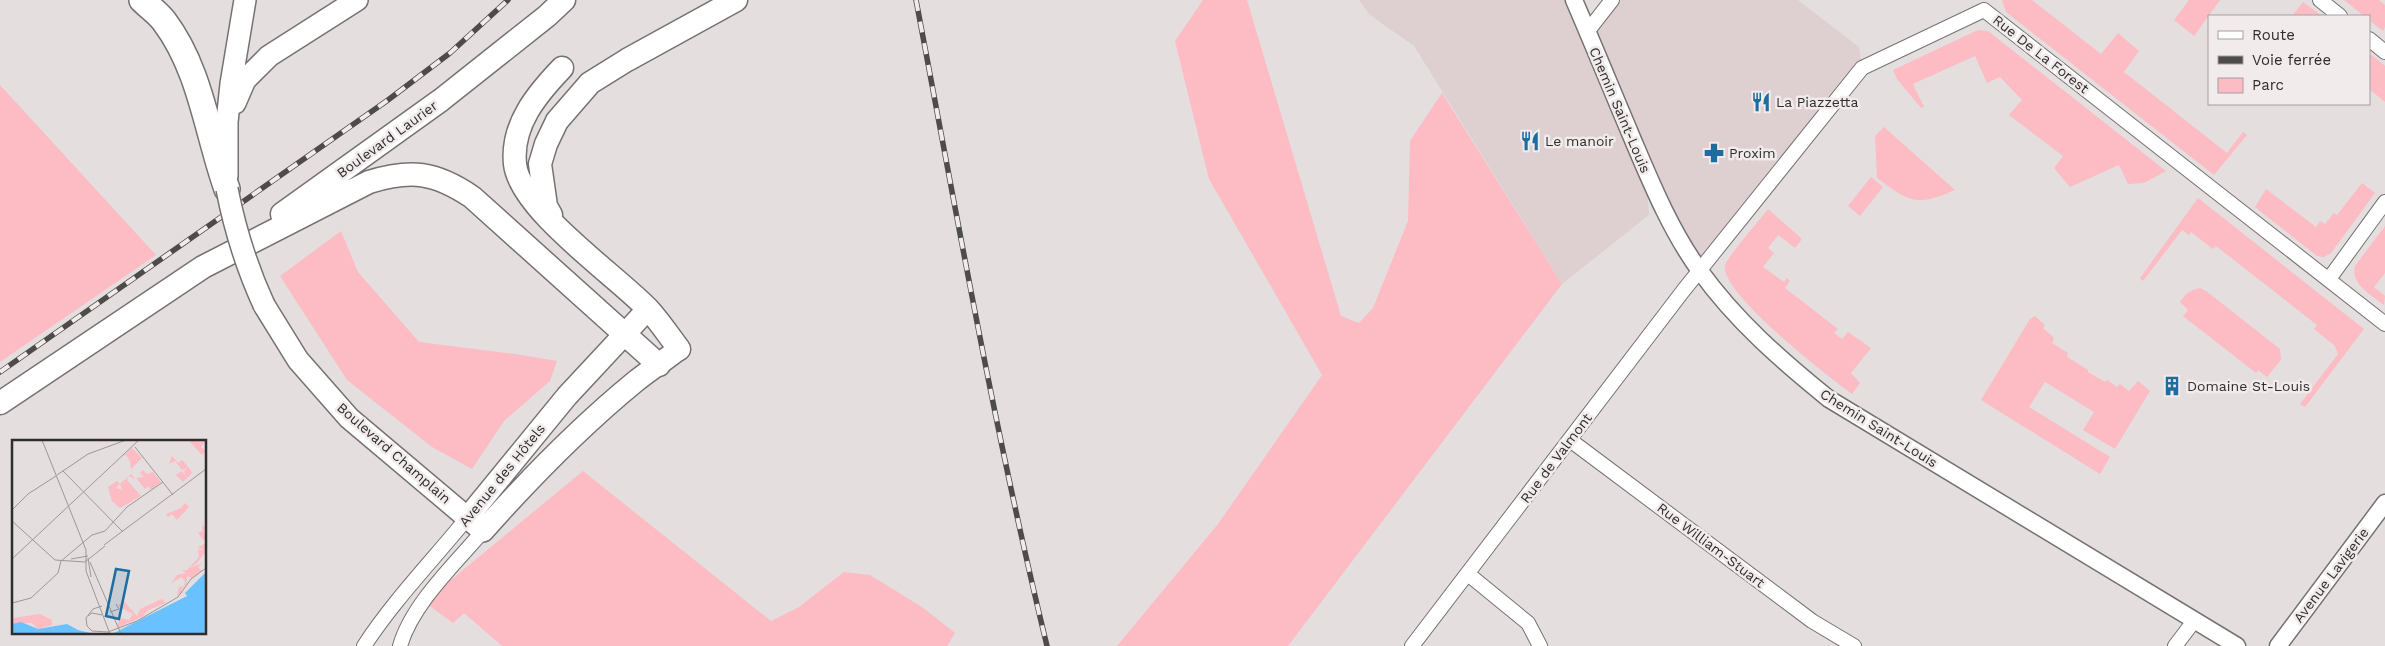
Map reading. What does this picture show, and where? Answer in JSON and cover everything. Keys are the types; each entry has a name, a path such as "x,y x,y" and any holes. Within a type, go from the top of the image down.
{"highway":[{"path":"142,0 164,20 186,58 221,152 227,189"},
{"name":"Boulevard Laurier","path":"202,267 324,186 441,100 548,16 564,0"},
{"path":"562,233 546,206 540,164 546,144 557,121 590,84 627,60 736,0"},
{"path":"562,68 542,89 526,111 517,138 515,164 526,190 562,233 648,309 679,349"},
{"path":"0,403 202,267 368,182 394,175 413,174 438,179 472,197 659,365"}],"main road":[{"path":"221,152 245,0"},
{"path":"227,122 245,80 269,56 357,0"},
{"name":"Boulevard Champlain","path":"227,189 238,239 250,275 264,305 298,360 349,418 475,524"},
{"name":"Avenue des Hôtels","path":"475,524 567,396 648,309"},
{"name":"Avenue des Hôtels","path":"475,524 518,493 635,382 679,349"}],"street":[{"name":"Chemin Saint-Louis","path":"1574,0 1646,172 1667,215 1700,271 1746,326 1776,356 1829,399 2237,646"},
{"path":"1588,32 1612,0"},
{"path":"2320,0 2339,15"},
{"name":"Rue De La Forest","path":"1700,271 1862,68 1986,5 2385,324"},
{"path":"2370,40 2385,52"},
{"path":"2329,279 2385,202"},
{"name":"Rue de Valmont","path":"1412,646 1700,271"},
{"name":"Rue William-Stuart","path":"1570,440 1812,621 1854,646"},
{"name":"Avenue Lavigerie","path":"2278,646 2385,503"},
{"name":"Avenue des Hôtels","path":"364,646 411,583 475,524"},
{"name":"Avenue des Hôtels","path":"400,646 410,622 475,524"},
{"path":"1468,574 1528,623 1540,646"},
{"path":"2175,646 2194,621"}],"shaded area":[{"path":"1359,0 1574,0 1588,32 1612,0 1798,0 1859,47 1862,68 1700,271 1646,174 1649,215 1562,284 1414,46 1370,15"}],"green space":[{"path":"1203,0 1247,0 1341,316 1359,323 1373,308 1408,221 1410,141 1442,93 1562,284 1288,646 1117,646 1218,524 1322,375 1209,179 1175,41"},
{"path":"2002,0 2032,0 2101,54 2118,33 2139,51 2124,72 2227,153 2243,132 2247,135 2214,175 2006,12"},
{"path":"2189,0 2220,0 2194,36 2174,20"},
{"path":"2344,0 2379,0 2385,5 2385,27 2383,31 2370,21 2370,15 2363,15"},
{"path":"2303,2 2321,15 2293,15"},
{"path":"1978,30 1988,31 2166,171 2144,183 2128,184 2119,165 2070,187 2054,168 2063,156 2009,115 2022,100 2000,77 1987,83 1975,56 1913,84 1924,107 1921,108 1897,79 1893,70"},
{"path":"2370,54 2385,66 2385,102 2370,90"},
{"path":"0,85 156,255 0,362"},
{"path":"1884,127 1955,190 1931,199 1913,199 1905,197 1877,178 1875,136"},
{"path":"1871,177 1883,187 1860,216 1848,206"},
{"path":"2362,183 2375,193 2331,253 2324,257 2317,256 2255,207 2266,189 2316,227 2320,221 2325,224 2334,213 2337,215"},
{"path":"2198,198 2364,329 2305,407 2300,404 2338,354 2335,346 2314,329 2317,325 2216,246 2213,249 2191,232 2189,235 2182,230 2143,281 2140,278"},
{"path":"1768,209 1802,239 1795,248 1778,235 1768,248 1774,253 1763,267 1784,282 1787,278 1790,281 1785,288 1838,329 1834,333 1842,339 1848,332 1871,348 1851,373 1860,383 1852,394 1778,334 1757,314 1728,279 1725,266 1727,262"},
{"path":"2385,226 2385,273 2374,287 2385,296 2384,305 2359,284 2354,272 2355,266"},
{"path":"341,231 358,272 419,342 557,361 550,381 504,421 472,469 432,447 347,380 280,276"},
{"path":"2200,288 2280,349 2281,360 2267,377 2258,370 2256,373 2183,316 2188,310 2180,302 2188,293"},
{"path":"2035,316 2045,325 2043,328 2054,338 2052,343 2068,353 2067,357 2088,370 2088,372 2105,382 2107,380 2117,387 2120,384 2129,391 2138,381 2150,391 2115,449 2083,430 2094,412 2045,382 2029,407 2110,457 2100,474 1981,400 2030,319"},
{"path":"583,471 771,621 799,607 844,572 870,575 922,607 955,633 947,646 502,646 464,613 453,623 424,602"}],"railway":[{"path":"0,372 388,100 450,53 508,0"},
{"path":"916,0 1010,486 1047,646"}],"place":[{"name":"La Piazzetta","path":"1761,102"},
{"name":"Le manoir","path":"1530,141"},
{"name":"Proxim","path":"1714,153"},
{"name":"Domaine St-Louis","path":"2172,386"}]}
